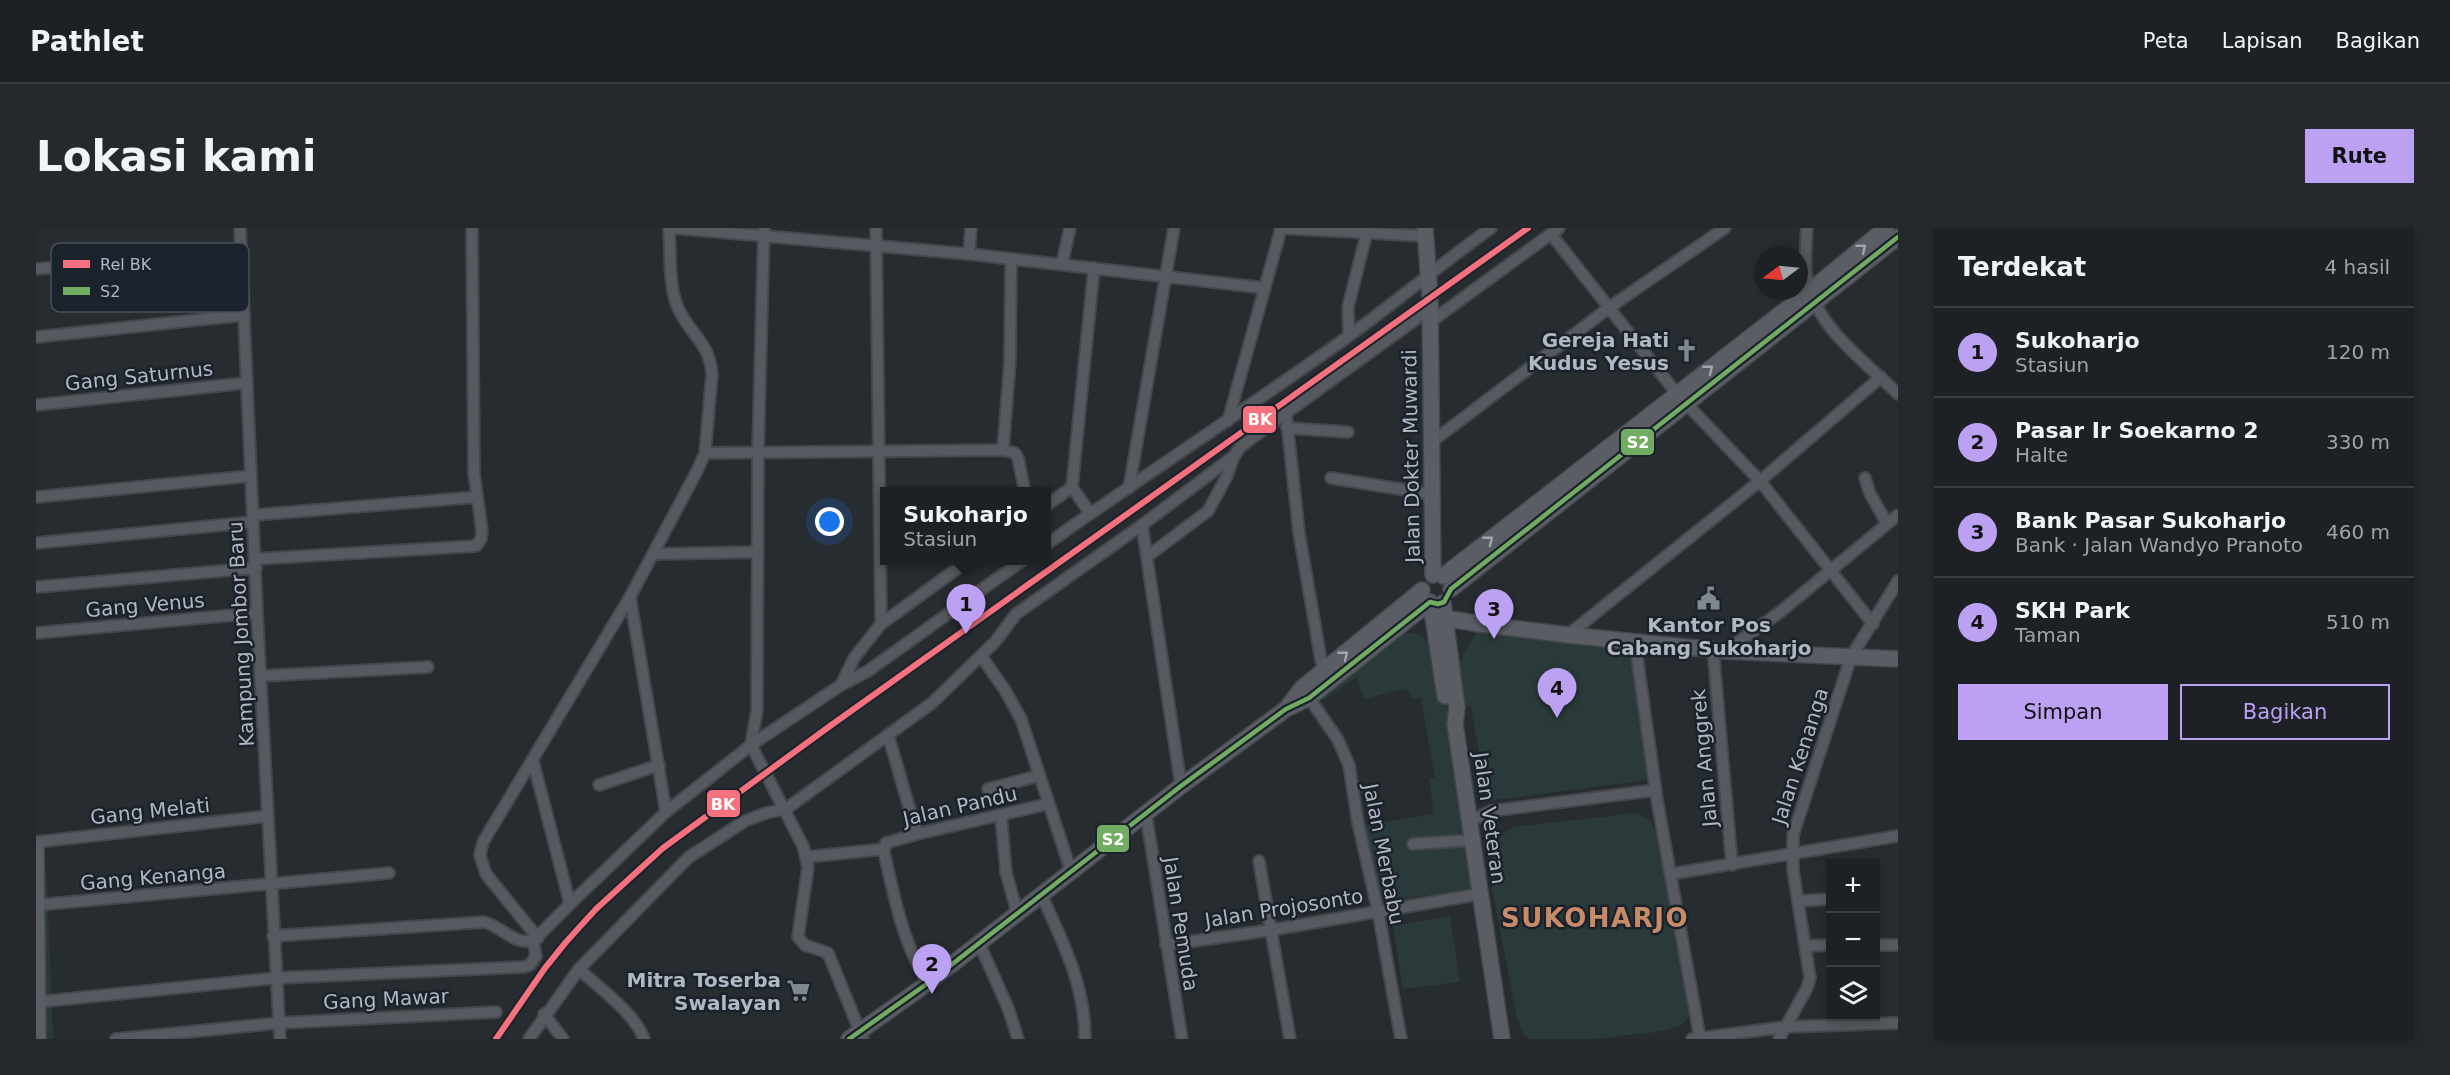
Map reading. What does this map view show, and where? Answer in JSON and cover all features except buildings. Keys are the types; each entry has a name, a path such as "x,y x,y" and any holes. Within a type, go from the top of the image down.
{"main road":[{"path":"1813,297 1886,228"},
{"name":"Jalan Dokter Muwardi","path":"1425,232 1429,273 1433,441 1431,494 1442,580"},
{"path":"1434,605 1426,579 1442,580 1682,400 1813,297 1898,237"},
{"path":"857,1037 1181,786 1324,679 1449,597 1442,580"},
{"path":"1434,605 1568,635 1719,650 1898,659"},
{"name":"Jalan Veteran","path":"1434,605 1457,715 1455,724 1502,1039"},
{"path":"36,848 38,1039"}],"street":[{"name":"Kampung Jombor Baru","path":"240,228 241,243"},
{"path":"36,587 256,564 476,546 482,534 474,452 472,228"},
{"path":"37,1002 276,978 530,965 536,956 536,940 492,884 480,855 483,842 630,597 705,453 711,363 702,342 678,307 674,295 671,228 764,232 1265,288"},
{"path":"876,228 880,624"},
{"path":"969,254 971,228"},
{"path":"1062,264 1071,228"},
{"path":"1130,488 1174,228"},
{"path":"1228,422 1281,228 1425,232"},
{"path":"1051,541 1228,422 1349,336 1491,228"},
{"path":"1433,441 1610,307 1725,228"},
{"path":"1807,228 1806,272 1813,297 1824,321 1898,394"},
{"path":"1349,336 1348,306 1362,231"},
{"path":"1148,556 1208,511 1240,447 1286,413 1555,231 1682,400 1760,481 1873,624"},
{"path":"764,232 758,452 757,710 752,745 786,809 806,857 808,867 798,937 805,945 828,953 857,1037"},
{"path":"1004,450 1010,361 1011,259"},
{"path":"36,269 51,268"},
{"path":"1090,513 1072,487 1094,268"},
{"name":"Kampung Jombor Baru","path":"244,312 260,676 280,1039"},
{"path":"36,337 244,315"},
{"path":"1568,635 1760,481 1881,377"},
{"name":"Gang Saturnus","path":"36,405 246,383"},
{"path":"1286,413 1299,533 1324,679"},
{"path":"1287,428 1348,432"},
{"path":"705,453 1004,450 1015,453 1018,458 1024,487"},
{"path":"529,1039 544,1014 579,969 689,857 745,821 786,809 932,703 981,656 1016,614 1142,525 1234,456"},
{"path":"36,497 251,476"},
{"path":"1331,478 1431,494"},
{"path":"1865,478 1870,494 1887,523"},
{"path":"1051,502 1072,487"},
{"path":"36,543 253,518 477,497"},
{"path":"1719,650 1780,612 1898,515"},
{"path":"1142,525 1181,786"},
{"path":"653,554 758,552"},
{"path":"841,685 854,658 880,624 963,565"},
{"path":"273,936 484,922 519,942 536,940 570,903 666,812 752,745 841,685 868,671 1017,565"},
{"name":"Jalan Kenanga","path":"1779,1039 1807,988 1810,978 1792,855 1793,836 1851,657 1898,581"},
{"path":"630,597 666,812"},
{"name":"Gang Venus","path":"36,633 257,613"},
{"path":"1635,642 1696,1039 1785,1027 1898,1023"},
{"name":"Jalan Anggrek","path":"1719,650 1732,865"},
{"path":"981,656 1014,704 1021,719 1071,871"},
{"path":"854,658 856,669 868,671"},
{"path":"260,676 429,667"},
{"name":"Jalan Merbabu","path":"1306,693 1338,740 1348,765 1401,1039"},
{"path":"888,735 917,834"},
{"path":"533,761 570,903"},
{"path":"599,785 659,765"},
{"path":"988,789 1038,776"},
{"path":"1469,815 1656,790"},
{"name":"Jalan Pandu","path":"928,983 909,949 884,849 886,843 1048,804"},
{"name":"Jalan Pemuda","path":"1146,814 1182,1039"},
{"path":"1001,815 1006,872 1017,912"},
{"name":"Gang Melati","path":"36,842 268,816"},
{"path":"1671,874 1898,836"},
{"path":"1413,844 1473,840"},
{"path":"806,857 884,849"},
{"path":"1259,861 1290,1039"},
{"name":"Gang Kenanga","path":"37,897 272,885 389,873"},
{"path":"1041,894 1076,975 1082,999 1085,1039"},
{"name":"Jalan Projosonto","path":"1166,945 1271,930 1480,894"},
{"path":"1798,901 1826,899"},
{"path":"979,944 1008,1008 1018,1039"},
{"path":"1806,946 1826,945"},
{"path":"1880,945 1898,945"},
{"path":"579,969 640,1027 644,1039"},
{"name":"Gang Mawar","path":"116,1039 279,1023 496,1012"},
{"path":"544,1014 563,1039"}],"shaded area":[{"path":"1479,629 1632,642 1647,780 1487,801 1471,706 1459,707 1454,663 1463,660 1462,655"},
{"path":"1400,632 1418,634 1444,653 1476,889 1379,902 1366,825 1434,814 1429,778 1435,778 1421,698 1413,699 1406,688 1364,699 1357,677 1323,700 1314,689"},
{"path":"1636,813 1651,821 1657,834 1690,1015 1680,1026 1663,1031 1593,1039 1530,1039 1524,1035 1517,1019 1489,871 1495,845 1502,835 1514,827"},
{"path":"36,878 47,878 53,1039 36,1039"},
{"path":"1450,916 1460,982 1403,989 1393,926"}],"rail line":[{"name":"BK","path":"496,1039 545,968 566,942 596,909 663,848 830,726 1528,228"}],"transit line":[{"name":"S2","path":"849,1039 928,983 1181,786 1286,709 1309,698 1430,602 1438,604 1444,602 1451,589 1898,237"}],"place":[{"name":"Gereja Hati Kudus Yesus","path":"1687,351"},
{"name":"Kantor Pos Cabang Sukoharjo","path":"1709,598"},
{"name":"Sukoharjo","path":"966,634"},
{"name":"Bank Pasar Sukoharjo","path":"1494,639"},
{"name":"SKH Park","path":"1557,718"},
{"name":"Mitra Toserba Swalayan","path":"799,991"},
{"name":"Pasar Ir Soekarno 2","path":"932,994"}],"district":[{"name":"SUKOHARJO","path":"1595,918"}]}
